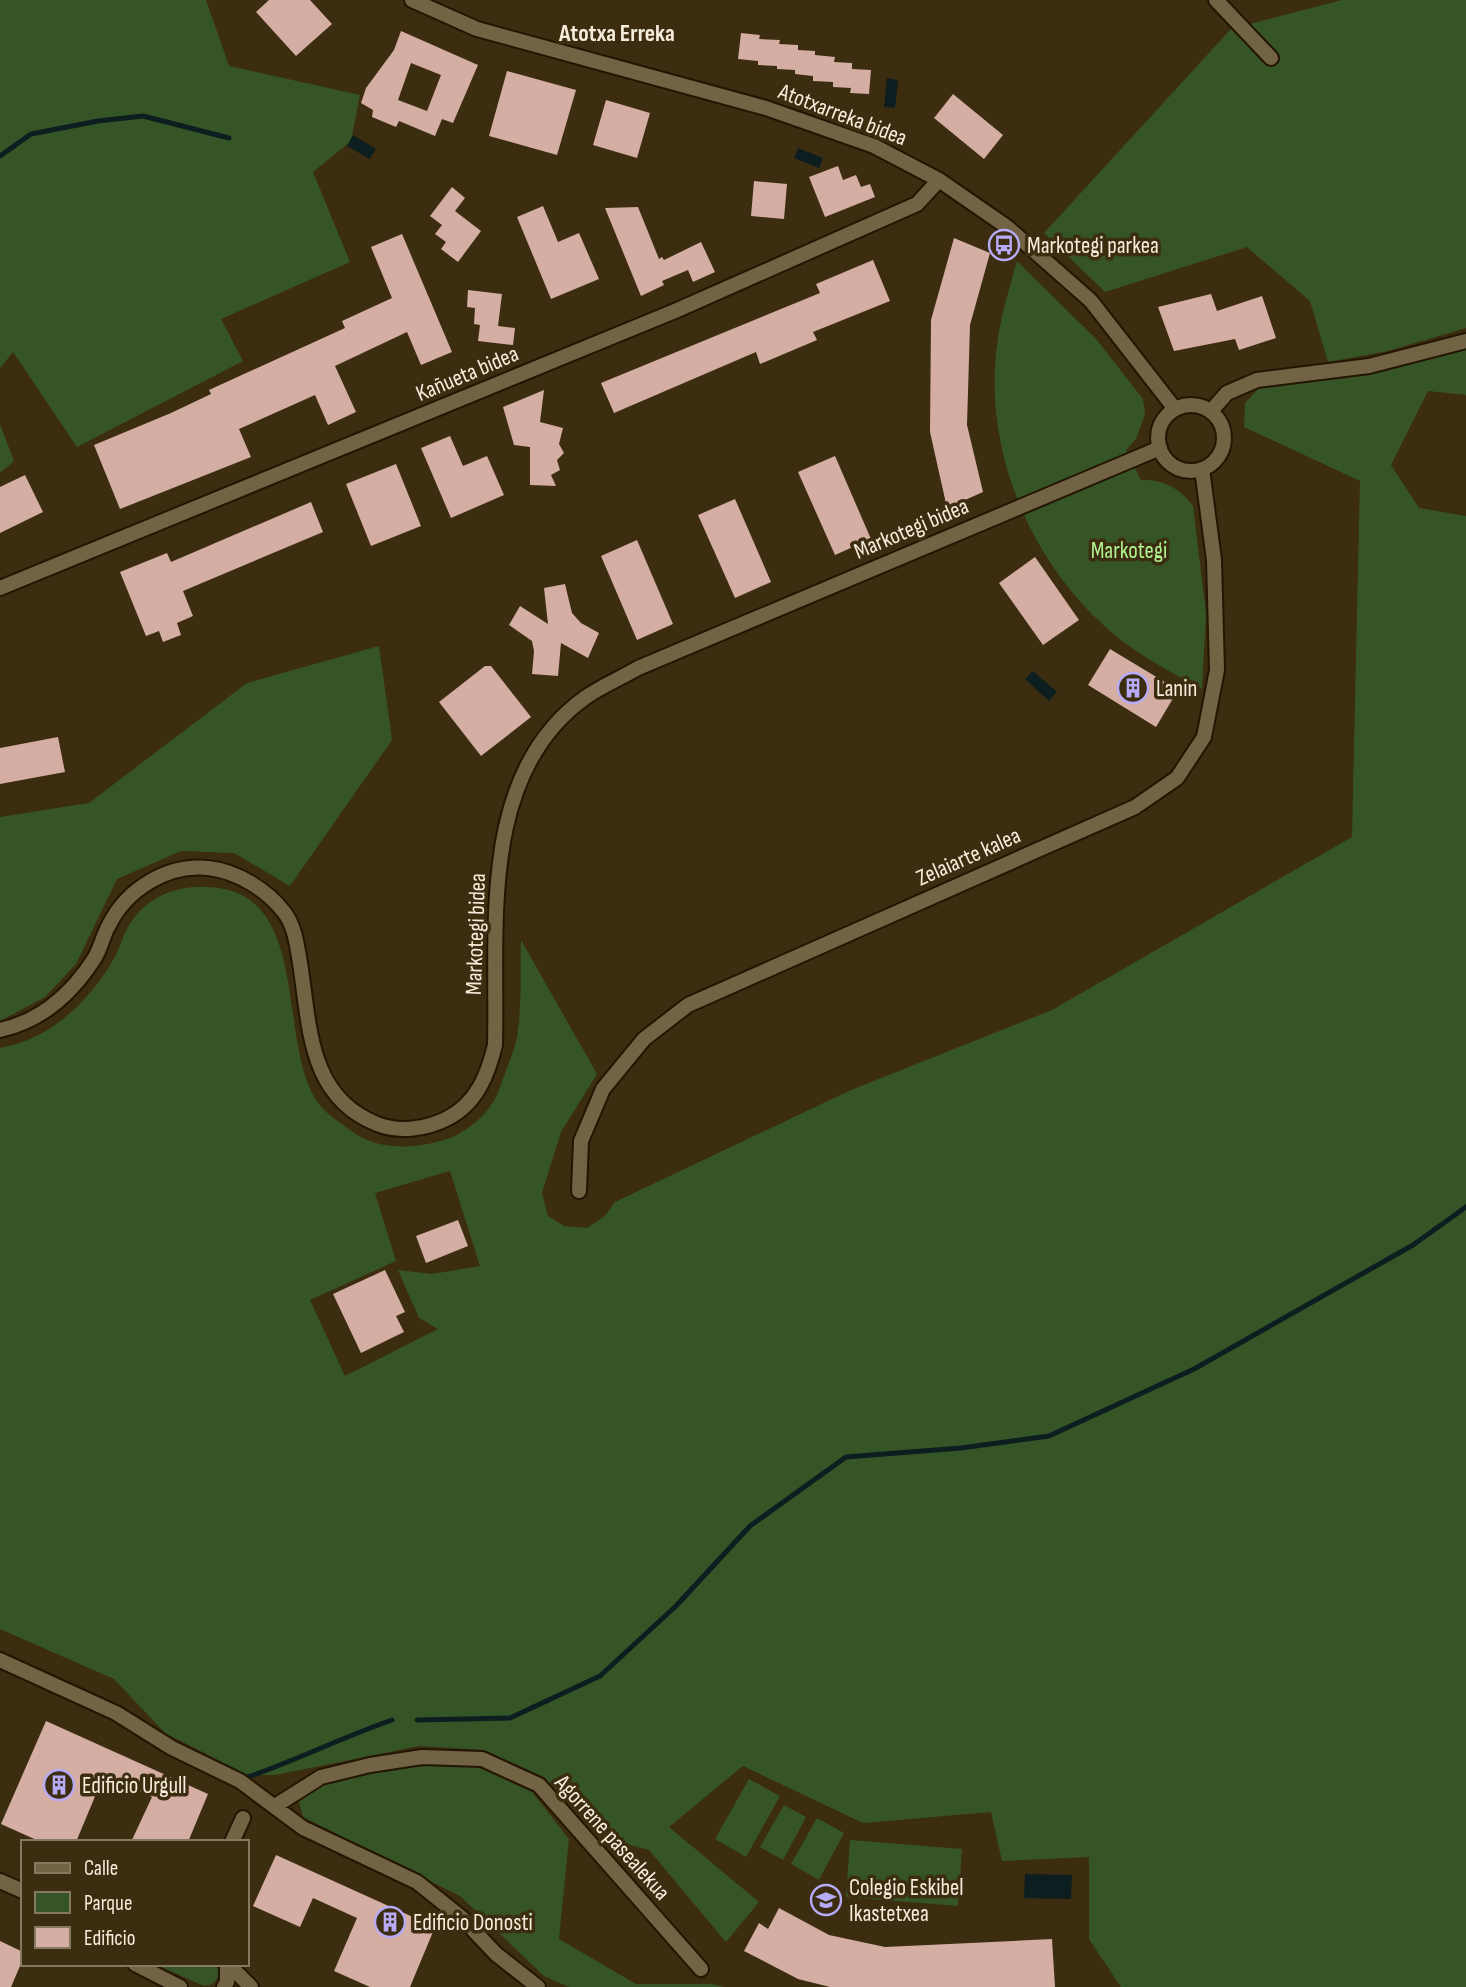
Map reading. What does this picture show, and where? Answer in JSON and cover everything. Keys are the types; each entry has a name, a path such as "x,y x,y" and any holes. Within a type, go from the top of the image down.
{"street":[{"name":"Atotxarreka bidea","path":"412,0 477,29 766,108 874,146 939,180 1007,227 1091,301 1175,409"},
{"path":"1216,0 1271,58"},
{"name":"Kañueta bidea","path":"0,589 675,311 918,204 939,180"},
{"path":"1211,411 1227,393 1257,380 1369,366 1466,341"},
{"path":"1194,405 1211,411 1223,428 1223,448 1218,457 1202,469 1182,469 1172,464 1160,448 1161,426 1175,409 1194,405"},
{"name":"Markotegi bidea","path":"0,1030 46,1012 72,988 96,956 108,925 124,901 147,881 176,870 208,868 238,875 265,892 286,914 296,939 313,1041 322,1077 339,1102 360,1118 387,1128 420,1129 449,1118 472,1100 488,1074 495,1045 502,833 522,774 551,731 585,697 638,668 1160,448"},
{"name":"Zelaiarte kalea","path":"579,1191 581,1142 603,1089 643,1039 688,1005 1135,807 1177,778 1204,737 1217,670 1214,560 1202,469"},
{"path":"0,1660 116,1713 172,1748 240,1781 303,1828 417,1882 462,1918 496,1954 538,1987"},
{"name":"Agorrene pasealekua","path":"275,1805 321,1777 370,1765 422,1757 482,1759 539,1785 701,1969"},
{"path":"233,1840 243,1818"},
{"path":"0,1881 21,1890"},
{"path":"139,1966 172,1985"},
{"path":"224,1987 228,1966"},
{"path":"230,1966 251,1987"}],"green space":[{"path":"0,0 206,0 229,66 360,95 351,141 313,172 350,262 221,319 243,361 77,447 13,352 0,368"},
{"path":"1342,0 1466,0 1466,328 1388,351 1328,362 1310,301 1247,247 1105,292 1044,233 1231,29"},
{"name":"Markotegi","path":"1017,261 1097,340 1143,399 1145,414 1136,439 1126,450 1141,480 1157,481 1171,486 1193,506 1206,614 1202,689 1134,650 1093,615 1064,582 1040,546 1021,507 1006,466 997,424 995,381 998,338"},
{"path":"1466,350 1466,395 1428,391 1391,465 1419,508 1466,516 1466,1987 1121,1987 1089,1939 1089,1857 1002,1861 991,1812 863,1823 743,1766 669,1827 759,1902 726,1942 649,1850 600,1837 544,1777 484,1750 419,1746 275,1775 248,1775 165,1733 114,1679 0,1629 0,1048 35,1037 66,1017 80,1004 103,976 126,931 143,908 167,893 194,887 224,889 251,901 269,922 281,949 306,1079 319,1104 358,1136 395,1146 434,1143 455,1136 478,1120 496,1098 517,1038 521,940 597,1074 561,1132 542,1193 548,1216 564,1226 587,1228 605,1216 615,1202 851,1090 1052,1010 1352,837 1360,481 1244,427 1245,403 1261,386 1384,370","holes":["450,1171 480,1266 432,1274 398,1270 419,1318 438,1329 345,1376 310,1300 396,1261 375,1193"]},
{"path":"0,424 14,461 0,473"},
{"path":"379,646 392,740 290,886 234,853 181,851 117,879 76,964 45,997 0,1021 0,817 89,803 247,683"},
{"path":"421,1764 476,1766 532,1792 569,1839 559,1939 636,1984 713,1984 724,1987 569,1987 544,1976 460,1896 303,1817 299,1802 324,1782"},
{"path":"749,1779 780,1796 746,1857 715,1839"},
{"path":"784,1805 806,1817 783,1860 760,1847"},
{"path":"817,1818 844,1833 819,1880 791,1864"},
{"path":"850,1840 962,1849 958,1906 846,1897"},
{"path":"159,1966 215,1966 219,1971 217,1977 210,1985 204,1986"}],"shaded area":[{"path":"887,78 898,80 895,108 884,107"},
{"path":"353,135 376,149 370,159 347,146"},
{"path":"798,148 823,158 819,168 794,158"},
{"path":"1033,671 1057,692 1049,701 1025,679"},
{"path":"1025,1874 1072,1875 1071,1899 1024,1898"}],"building":[{"path":"269,0 310,0 332,24 296,56 256,12"},
{"path":"401,31 478,65 453,123 442,119 435,136 399,121 396,127 372,117 373,110 361,103 366,88 394,50","holes":["411,63 441,75 427,111 398,100"]},
{"path":"741,33 760,35 759,39 780,40 779,44 798,45 798,50 815,51 815,55 835,57 834,62 852,63 852,69 871,70 869,94 850,93 851,88 833,87 833,82 813,81 813,76 795,74 795,70 777,69 777,66 758,65 758,61 738,59"},
{"path":"507,71 576,90 557,155 489,136"},
{"path":"953,94 1003,135 984,159 934,118"},
{"path":"606,100 650,113 637,158 593,145"},
{"path":"838,166 843,180 856,175 861,187 870,184 875,197 825,217 809,177"},
{"path":"754,181 787,184 784,219 751,216"},
{"path":"452,187 465,198 455,211 481,231 458,262 441,249 446,242 435,234 442,225 430,216"},
{"path":"543,206 558,242 579,233 599,279 551,299 517,217"},
{"path":"638,207 659,259 662,257 664,260 701,242 715,272 693,282 688,270 662,281 664,285 641,296 605,208"},
{"path":"402,234 452,352 421,365 407,332 335,366 356,412 328,425 315,395 239,429 251,457 120,509 94,445 171,413 211,394 209,390 345,328 342,321 392,298 371,247"},
{"path":"954,238 990,253 970,325 967,425 983,492 947,508 930,432 931,320"},
{"path":"873,260 890,301 813,332 817,340 760,364 756,352 614,413 601,383 820,293 816,284"},
{"path":"468,290 502,294 498,326 515,328 513,345 478,341 480,325 474,324 475,308 467,307"},
{"path":"1211,294 1217,311 1262,296 1276,338 1239,350 1235,339 1174,351 1158,307"},
{"path":"544,390 540,422 563,428 559,444 564,453 557,460 560,470 551,475 556,486 530,485 530,447 514,445 503,407"},
{"path":"450,436 463,466 487,456 504,495 451,518 421,448"},
{"path":"835,456 871,539 835,555 798,472"},
{"path":"396,464 421,526 371,546 346,484"},
{"path":"25,475 43,512 0,533 0,487"},
{"path":"735,499 771,582 735,598 698,515"},
{"path":"311,502 323,532 183,591 193,616 177,623 181,635 163,642 159,631 146,636 120,572 167,553 171,562"},
{"path":"637,540 673,624 637,640 601,556"},
{"path":"1035,557 1079,620 1043,645 999,583"},
{"path":"565,584 572,613 581,623 599,633 588,658 561,643 558,676 532,674 532,641 509,625 520,606 548,624 544,588"},
{"name":"Lanin","path":"1110,649 1178,690 1156,727 1088,685"},
{"path":"485,666 491,666 531,717 481,756 439,702"},
{"path":"58,737 65,772 0,784 0,748"},
{"path":"458,1220 468,1246 426,1263 416,1236"},
{"path":"385,1270 405,1312 396,1316 404,1332 361,1353 333,1294"},
{"name":"Edificio Urgull","path":"46,1721 208,1794 189,1840 132,1840 152,1797 104,1775 77,1840 37,1840 1,1824"},
{"name":"Edificio Donosti","path":"276,1855 435,1927 410,1987 370,1987 334,1971 357,1918 313,1898 300,1927 253,1906"},
{"path":"779,1908 829,1935 885,1947 1052,1939 1055,1987 830,1987 798,1979 744,1951 759,1923 768,1929"},
{"path":"0,1941 21,1951 21,1964 11,1987 0,1987"}],"waterway":[{"path":"0,156 31,134 98,121 143,116 229,138"},
{"path":"417,1720 510,1718 600,1676 676,1606 750,1526 846,1457 961,1448 1049,1436 1194,1369 1413,1245 1466,1207"},
{"path":"248,1777 392,1720"}],"place":[{"name":"Markotegi parkea","path":"1004,245"},
{"name":"Lanin","path":"1133,688"},
{"name":"Edificio Urgull","path":"59,1785"},
{"name":"Colegio Eskibel Ikastetxea","path":"826,1900"},
{"name":"Edificio Donosti","path":"390,1922"}],"district":[{"name":"Atotxa Erreka","path":"617,33"}]}
